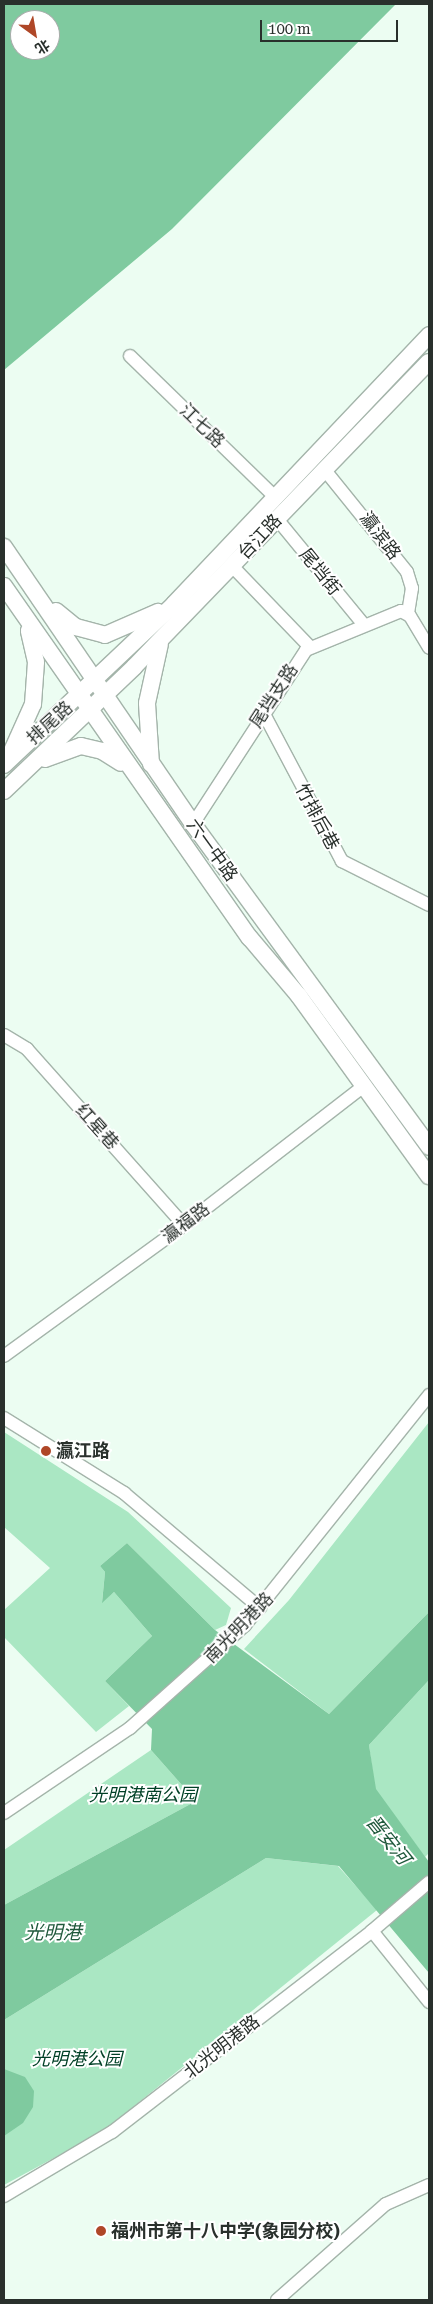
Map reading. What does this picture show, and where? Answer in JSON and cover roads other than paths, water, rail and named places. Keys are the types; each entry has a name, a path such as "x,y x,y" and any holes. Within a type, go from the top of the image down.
{"main road":[{"name":"台江路","path":"101,688 174,604 274,496 429,335"},
{"name":"台江路","path":"101,688 168,633 429,362"},
{"name":"六一中路","path":"4,547 193,824 428,1142"},
{"name":"六一中路","path":"4,586 84,704 250,938 364,1086 429,1176"},
{"path":"38,595 76,626 105,635 174,604"},
{"path":"5,764 29,716 35,688 33,638 18,608"},
{"path":"151,764 149,683 154,658 168,633"},
{"name":"排尾路","path":"4,791 101,688"},
{"name":"排尾路","path":"5,764 84,704"},
{"path":"18,777 58,751 81,746 102,751 133,774"}],"street":[{"name":"江七路","path":"130,356 274,496"},
{"name":"瀛滨路","path":"324,469 407,572 412,588 408,613"},
{"name":"尾垱街","path":"277,518 364,625"},
{"path":"233,567 310,647"},
{"name":"尾垱支路","path":"193,824 297,659 310,647 394,613 408,613"},
{"path":"408,613 429,648"},
{"name":"竹排后巷","path":"262,712 342,861 429,905"},
{"name":"红星巷","path":"4,1035 27,1049 184,1225"},
{"name":"瀛福路","path":"4,1356 184,1225 364,1086"},
{"name":"南光明港路","path":"4,1813 142,1718 260,1608 429,1395"},
{"path":"4,1418 124,1493 260,1608"},
{"name":"北光明港路","path":"4,2196 112,2132 372,1932 429,1882"},
{"path":"372,1932 429,2002"},
{"path":"277,2300 386,2204 429,2184"}],"water":[{"path":"4,4 396,4 172,229 4,370"},
{"path":"127,1543 215,1630 329,1714 429,1612 429,1680 369,1745 376,1789 429,1862 429,1973 339,1866 266,1858 4,2020 4,1905 196,1801 151,1750 152,1729 105,1681 152,1636 114,1592 102,1603 105,1572 100,1566"},
{"path":"4,2069 25,2077 34,2091 33,2107 23,2123 4,2136"}],"place":[{"name":"瀛江路","path":"46,1451"},
{"name":"福州市第十八中学(象园分校)","path":"101,2231"}],"park label":[{"name":"光明港南公园","path":"143,1795"},
{"name":"光明港公园","path":"77,2059"}],"water label":[{"name":"晋安河","path":"388,1840"},
{"name":"光明港","path":"53,1933"}]}
